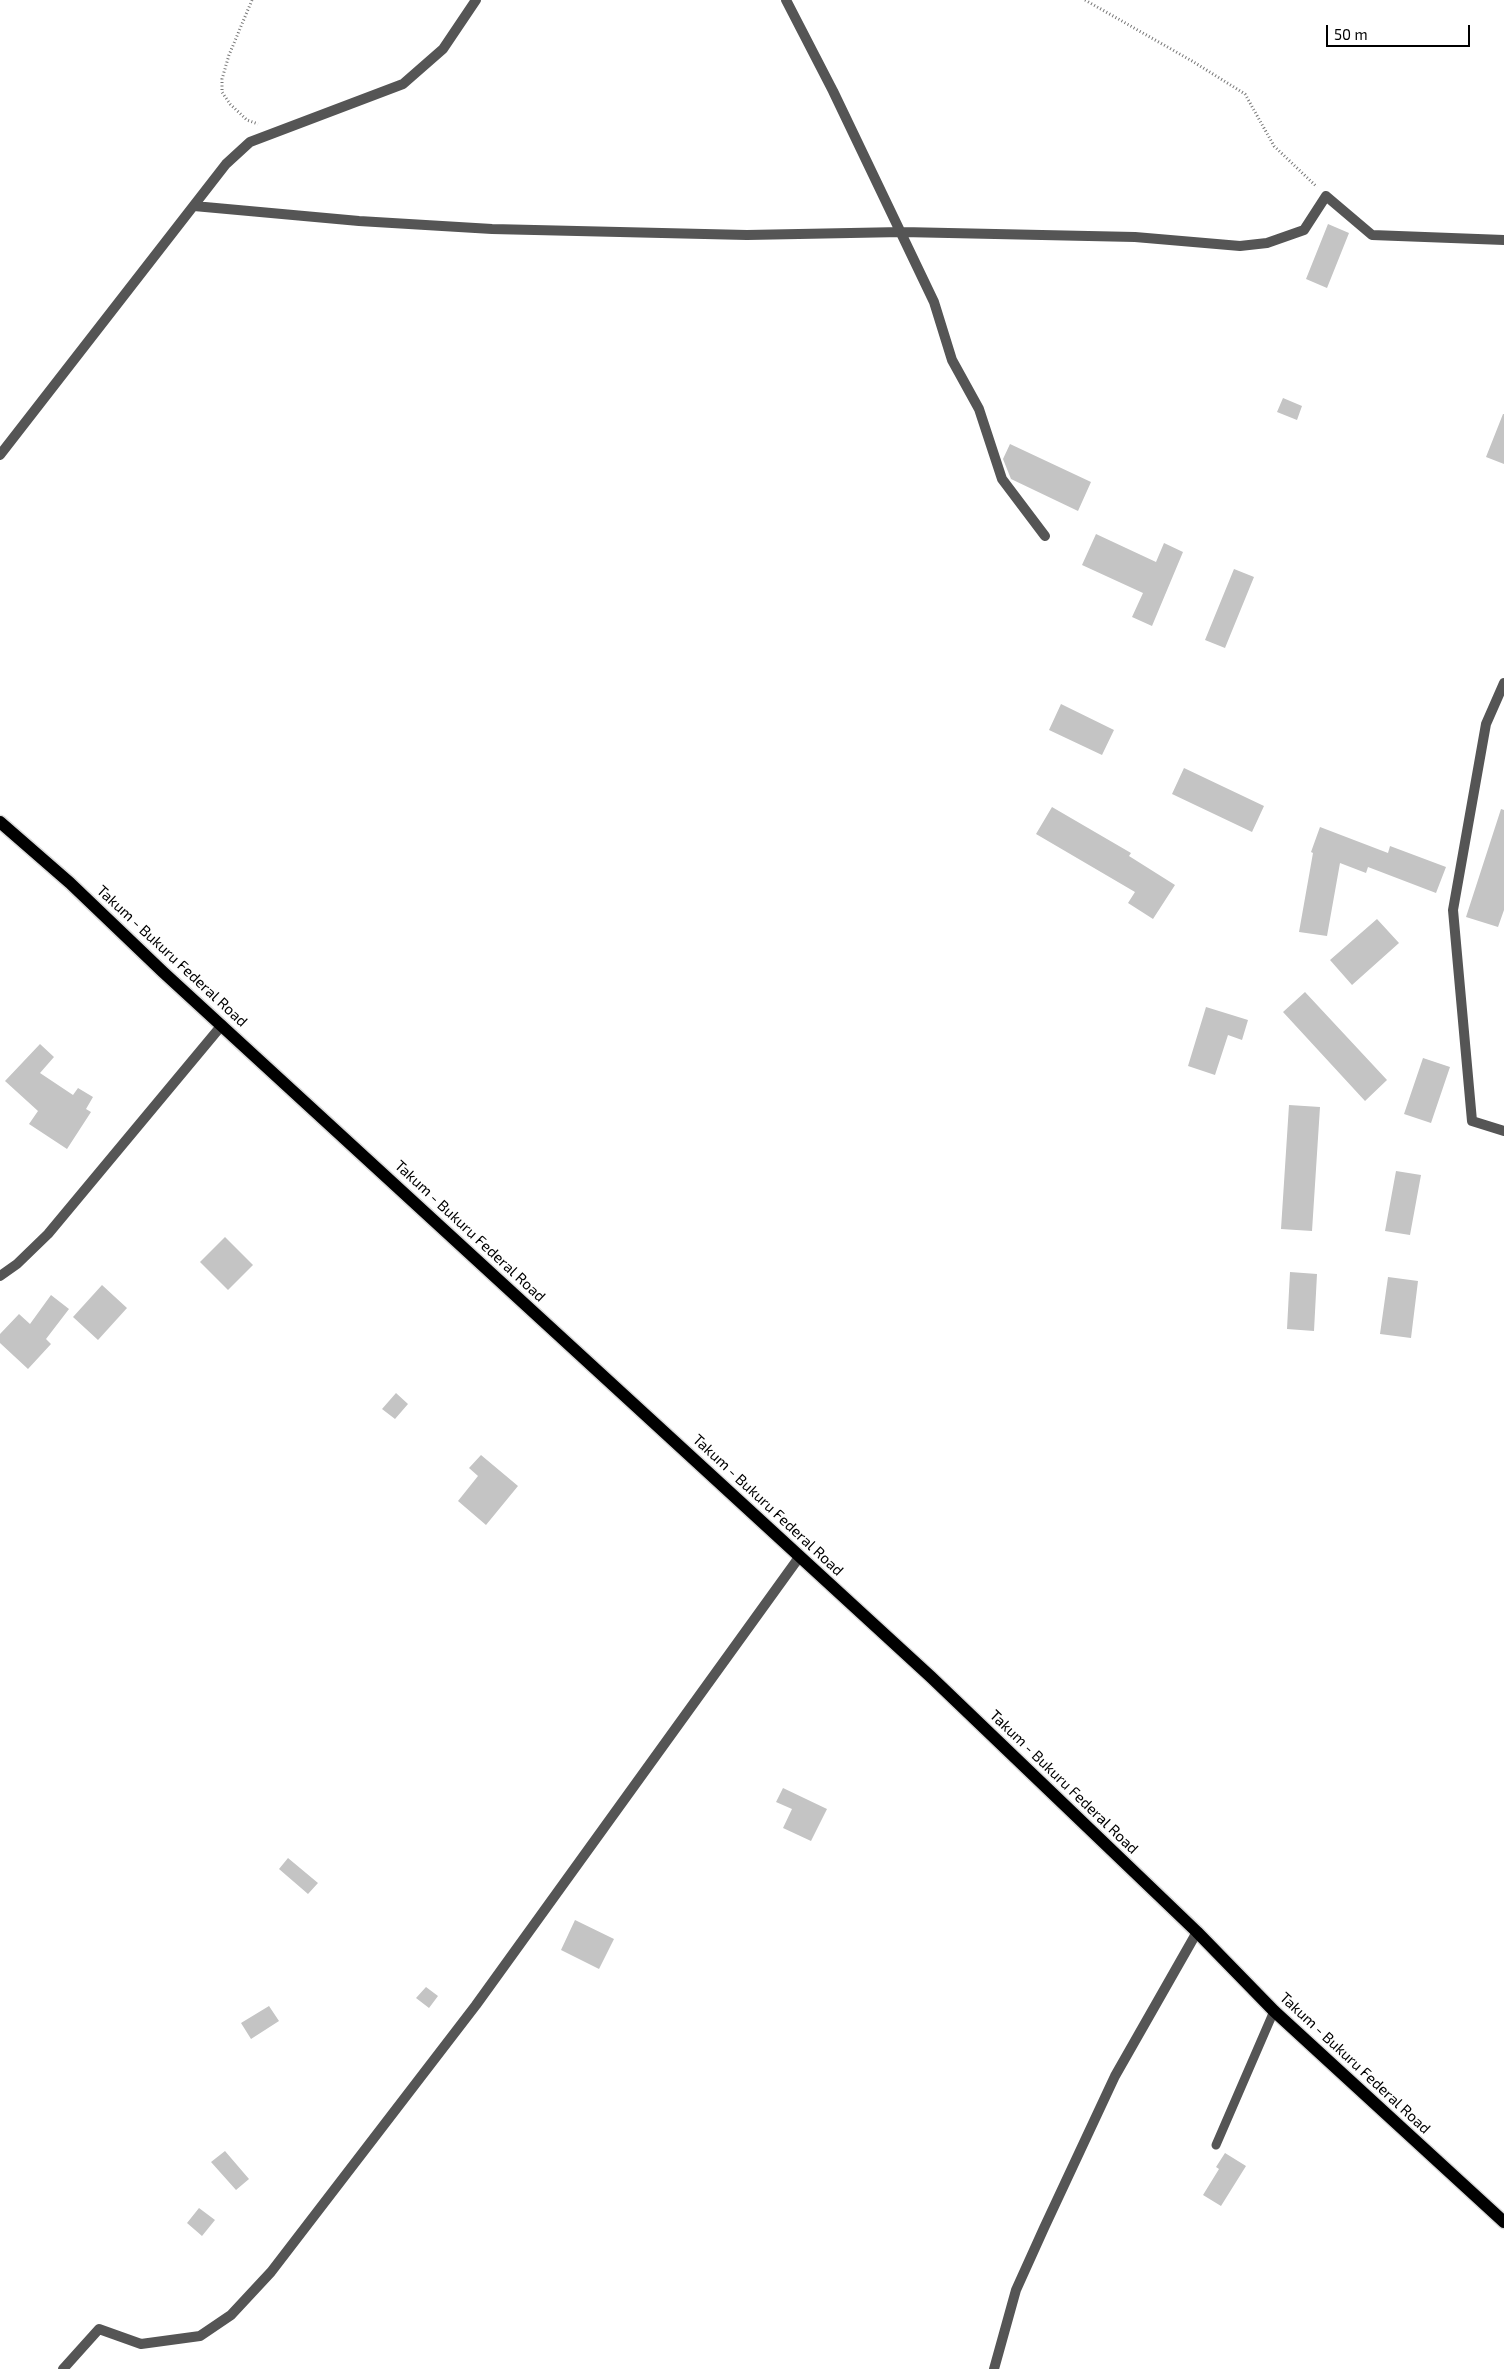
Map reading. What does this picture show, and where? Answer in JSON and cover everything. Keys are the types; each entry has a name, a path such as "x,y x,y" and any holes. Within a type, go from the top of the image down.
{"main road":[{"name":"Takum - Bukuru Federal Road","path":"0,822 70,883 931,1677 1197,1932 1274,2011 1504,2222"}],"street":[{"path":"0,455 226,164 250,142 403,84 443,49 476,0"},
{"path":"786,0 834,91 934,302 952,360 979,409 1002,479 1045,536"},
{"path":"194,206 359,221 492,229 747,234 902,232 1135,237 1240,246 1267,243 1304,230 1326,196 1372,234 1504,240"},
{"path":"1504,683 1486,724 1453,910 1472,1121 1504,1131"},
{"path":"0,1276 17,1264 48,1234 222,1025"},
{"path":"63,2369 99,2329 141,2344 200,2336 231,2315 258,2286 476,2005 800,1556"},
{"path":"994,2369 1016,2290 1044,2228 1115,2076 1197,1932"}],"lane":[{"path":"1216,2146 1274,2011"}],"path":[{"path":"252,0 229,55 222,78 222,92 230,104 247,120 277,132"},
{"path":"1085,0 1192,60 1245,94 1274,146 1326,196"}],"building":[{"path":"1328,224 1349,233 1327,288 1306,279"},
{"path":"1283,398 1302,406 1297,420 1277,412"},
{"path":"1504,414 1504,464 1486,457"},
{"path":"1010,444 1091,482 1078,511 1011,479 1003,459"},
{"path":"1096,534 1156,562 1164,543 1183,552 1152,626 1132,617 1143,593 1082,565"},
{"path":"1234,569 1254,577 1225,648 1205,640"},
{"path":"1061,704 1114,730 1102,755 1049,730"},
{"path":"1184,768 1264,806 1252,832 1172,794"},
{"path":"1052,807 1131,853 1129,856 1175,885 1153,919 1128,903 1135,892 1036,834"},
{"path":"1501,809 1504,810 1504,910 1498,927 1466,917"},
{"path":"1320,827 1388,853 1390,846 1446,867 1436,893 1368,867 1366,873 1340,863 1327,936 1299,932 1313,853 1311,852"},
{"path":"1377,919 1399,943 1352,985 1330,960"},
{"path":"1305,992 1387,1080 1365,1101 1283,1012"},
{"path":"1206,1007 1248,1020 1242,1040 1228,1035 1215,1075 1188,1066"},
{"path":"40,1044 54,1057 40,1073 73,1095 78,1088 93,1097 86,1109 91,1112 67,1149 29,1124 38,1111 5,1081"},
{"path":"1423,1058 1450,1067 1431,1123 1404,1114"},
{"path":"1289,1105 1320,1107 1312,1231 1281,1229"},
{"path":"1396,1171 1421,1175 1410,1235 1385,1231"},
{"path":"225,1237 253,1265 228,1290 200,1262"},
{"path":"1290,1272 1317,1274 1314,1331 1287,1329"},
{"path":"1388,1277 1418,1281 1411,1338 1380,1334"},
{"path":"102,1285 127,1308 98,1340 73,1317"},
{"path":"51,1295 69,1309 46,1339 51,1344 28,1369 0,1343 0,1334 19,1314 30,1324"},
{"path":"396,1393 408,1404 395,1419 382,1409"},
{"path":"481,1455 518,1486 486,1525 458,1501 478,1476 469,1468"},
{"path":"783,1788 827,1809 811,1841 783,1828 792,1809 776,1802"},
{"path":"288,1858 318,1883 308,1894 279,1869"},
{"path":"575,1920 614,1939 599,1969 561,1950"},
{"path":"426,1987 438,1996 429,2008 416,1998"},
{"path":"269,2006 279,2021 251,2039 241,2023"},
{"path":"225,2151 249,2179 236,2190 211,2162"},
{"path":"1225,2153 1246,2166 1221,2206 1203,2195 1219,2169 1216,2167"},
{"path":"199,2208 215,2220 202,2236 187,2223"}]}
